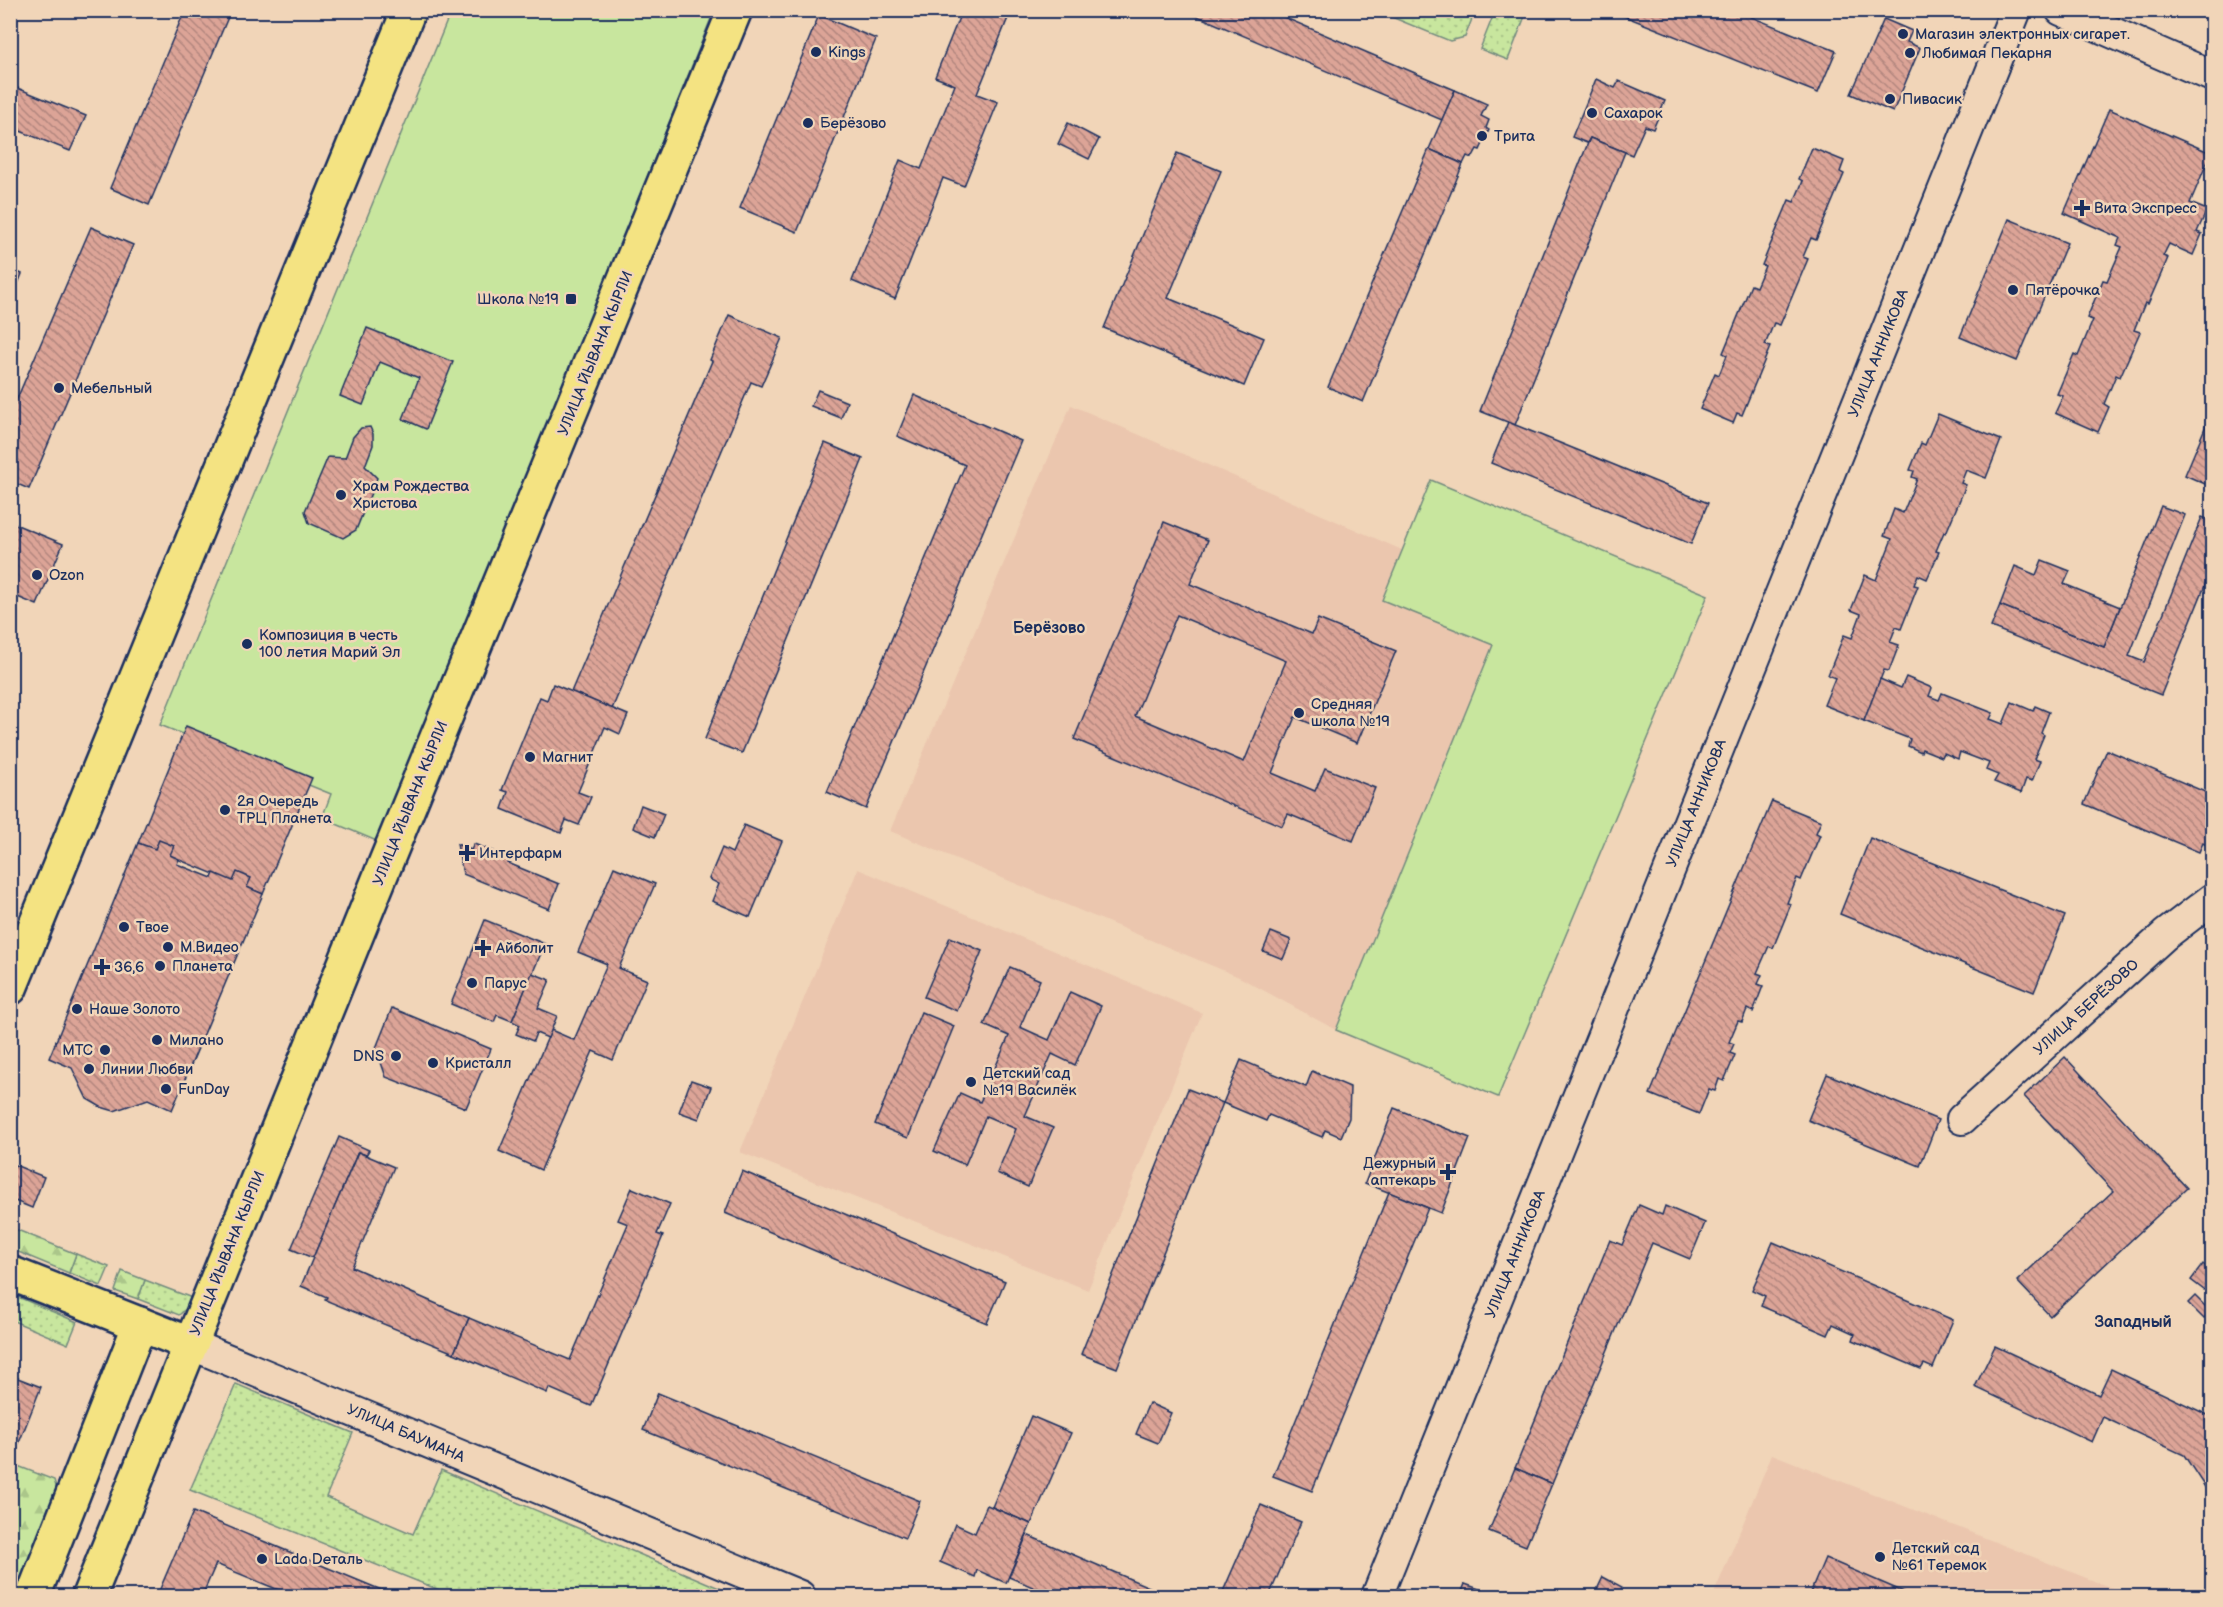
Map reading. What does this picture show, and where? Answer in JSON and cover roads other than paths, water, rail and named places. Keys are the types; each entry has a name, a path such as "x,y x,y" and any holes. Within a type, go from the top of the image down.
{"main road":[{"path":"10,988 409,10"},
{"name":"УЛИЦА ЙЫВАНА КЫРЛИ","path":"90,1596 390,851 735,10"},
{"name":"УЛИЦА БАУМАНА","path":"10,1273 190,1344"},
{"path":"33,1596 140,1324"}],"street":[{"name":"УЛИЦА АННИКОВА","path":"1377,1596 2016,10"},
{"path":"2061,10 2212,76"},
{"name":"УЛИЦА БЕРЁЗОВО","path":"1962,1119 2165,934 2212,899"},
{"name":"УЛИЦА БАУМАНА","path":"190,1344 800,1596"}],"place":[{"name":"Магазин электронных сигарет.","path":"1903,34"},
{"name":"Kings","path":"816,52"},
{"name":"Любимая Пекарня","path":"1910,53"},
{"name":"Пивасик","path":"1890,99"},
{"name":"Сахарок","path":"1592,113"},
{"name":"Берёзово","path":"808,123"},
{"name":"Трита","path":"1482,136"},
{"name":"Вита Экспресс","path":"2082,208"},
{"name":"Пятёрочка","path":"2013,290"},
{"name":"Школа №19","path":"571,299"},
{"name":"Мебельный","path":"59,388"},
{"name":"Храм Рождества Христова","path":"341,495"},
{"name":"Ozon","path":"37,575"},
{"name":"Композиция в честь 100 летия Марий Эл","path":"247,644"},
{"name":"Средняя школа №19","path":"1299,713"},
{"name":"Магнит","path":"530,757"},
{"name":"2я Очередь ТРЦ Планета","path":"225,810"},
{"name":"Интерфарм","path":"467,853"},
{"name":"Твое","path":"124,927"},
{"name":"М.Видео","path":"168,947"},
{"name":"Айболит","path":"483,948"},
{"name":"Планета","path":"160,966"},
{"name":"36,6","path":"102,967"},
{"name":"Парус","path":"472,983"},
{"name":"Наше Золото","path":"77,1009"},
{"name":"Милано","path":"157,1040"},
{"name":"МТС","path":"105,1050"},
{"name":"DNS","path":"396,1056"},
{"name":"Кристалл","path":"433,1063"},
{"name":"Линии Любви","path":"89,1069"},
{"name":"Детский сад №19 Василёк","path":"971,1082"},
{"name":"FunDay","path":"166,1089"},
{"name":"Дежурный аптекарь","path":"1448,1172"},
{"name":"Детский сад №61 Теремок","path":"1880,1557"},
{"name":"Lada Dеталь","path":"262,1559"}],"district":[{"name":"Берёзово","path":"1049,627"},
{"name":"Западный","path":"2133,1321"}]}
